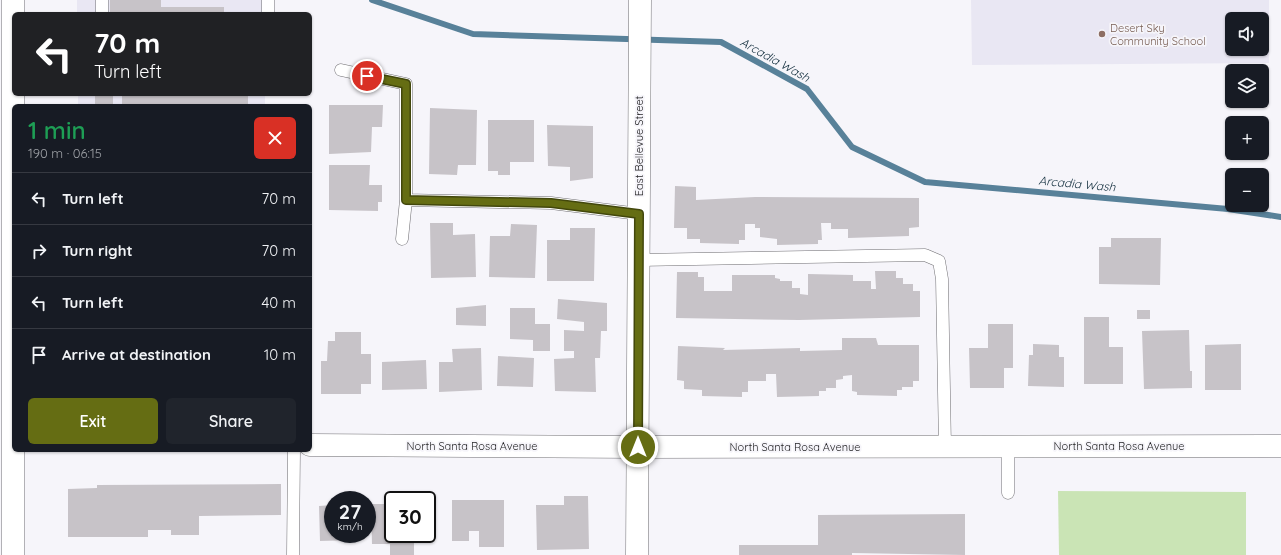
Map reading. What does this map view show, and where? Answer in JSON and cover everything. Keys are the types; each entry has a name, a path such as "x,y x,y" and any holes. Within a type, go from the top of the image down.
{"street":[{"path":"13,0 13,12"},
{"name":"East Bellevue Street","path":"637,555 640,0"},
{"path":"12,337 9,442 13,555"},
{"name":"North Santa Rosa Avenue","path":"312,445 638,447 1281,446"}],"lane":[{"path":"102,0 102,12"},
{"path":"268,0 268,12"},
{"path":"341,70 406,84 406,200 402,239"},
{"path":"406,200 551,203 639,214"},
{"path":"639,260 925,255 939,261 942,279 945,447"},
{"path":"1008,447 1008,493"},
{"path":"293,555 294,452"}],"shaded area":[{"path":"77,0 264,0 264,12 77,12"},
{"name":"Desert Sky Community School","path":"971,0 1269,0 1269,12 1225,12 1225,56 1269,56 1269,63 972,65"},
{"path":"78,96 265,96 265,104 78,104"}],"green space":[{"path":"1058,491 1246,492 1246,555 1059,555"}],"building":[{"path":"110,0 161,0 161,7 224,7 224,12 110,12"},
{"path":"95,96 113,96 113,104 95,104"},
{"path":"122,96 248,96 248,104 122,104"},
{"path":"329,105 383,105 382,127 372,127 371,152 329,154"},
{"path":"430,108 477,110 476,165 458,165 457,175 429,174"},
{"path":"488,120 534,120 534,162 510,162 510,175 498,175 498,171 488,171"},
{"path":"547,125 593,126 593,178 570,181 570,167 548,166"},
{"path":"329,165 370,165 369,185 382,185 382,202 378,202 378,211 329,210"},
{"path":"675,186 696,187 696,200 755,197 919,198 919,227 909,228 909,236 848,238 848,229 831,229 831,223 821,223 822,240 818,240 818,244 777,245 777,239 760,237 760,228 755,228 755,224 745,224 745,240 739,240 739,244 700,243 700,239 687,239 687,228 674,228"},
{"path":"430,223 453,223 453,235 475,234 476,277 431,278"},
{"path":"511,224 537,225 535,278 489,277 490,236 510,236"},
{"path":"570,228 595,228 594,281 547,281 547,240 570,240"},
{"path":"1111,238 1161,238 1160,285 1099,284 1099,247 1111,247"},
{"path":"875,271 896,271 896,278 903,278 903,284 913,284 913,291 920,291 920,317 799,320 676,318 677,272 698,272 698,277 704,277 704,291 732,291 732,275 775,275 775,278 780,279 780,281 792,281 792,288 800,288 800,294 808,295 808,274 853,275 853,281 871,281 871,289 876,289"},
{"path":"558,299 607,303 607,331 601,331 600,358 595,358 596,392 555,391 554,359 574,358 574,351 564,351 564,330 584,331 584,322 557,319"},
{"path":"486,305 486,326 456,325 456,308"},
{"path":"510,308 535,308 535,324 550,324 550,351 533,351 533,340 510,339"},
{"path":"1137,310 1150,310 1150,319 1137,319"},
{"path":"1084,317 1109,317 1109,347 1123,347 1123,384 1084,384"},
{"path":"988,324 1013,324 1013,368 1004,368 1004,388 970,388 969,348 988,348"},
{"path":"1189,330 1192,388 1144,389 1142,331"},
{"path":"335,332 361,332 361,354 371,354 371,384 361,384 361,394 321,394 321,361 327,361 328,341 335,341"},
{"path":"842,338 876,338 878,345 919,345 919,381 913,381 913,387 902,387 902,390 897,390 897,396 857,395 857,392 852,391 852,375 843,376 843,379 836,380 836,388 826,388 826,391 819,391 819,396 777,397 776,374 766,374 766,381 748,381 748,392 742,392 742,397 702,396 702,390 684,389 684,381 677,380 678,346 725,348 723,350 800,348 800,351 842,350"},
{"path":"1033,344 1059,345 1059,357 1064,357 1064,387 1028,386 1029,355 1033,355"},
{"path":"1241,344 1241,390 1205,390 1205,345"},
{"path":"481,348 482,390 439,392 439,362 453,362 452,349"},
{"path":"498,356 534,358 533,387 497,386"},
{"path":"426,360 427,389 382,390 382,362"},
{"path":"281,484 281,515 199,516 199,535 171,535 171,530 148,530 148,537 68,537 68,489 97,488 97,485"},
{"path":"564,496 588,496 589,549 537,550 536,505 564,505"},
{"path":"452,500 504,500 504,547 479,547 479,531 469,531 469,541 452,541"},
{"path":"376,504 384,504 384,543 414,543 414,555 390,555 390,544 372,544 376,543"},
{"path":"319,506 324,506 324,541 320,541"},
{"path":"965,514 965,555 852,553 852,555 739,555 739,545 818,545 818,515"}],"waterway":[{"name":"Arcadia Wash","path":"372,0 473,34 721,42 807,89 852,147 925,182 1228,209 1281,217"}],"place":[{"name":"Desert Sky Community School","path":"1102,34"}],"route":[{"path":"367,76 406,84 406,200 551,203 639,214 638,447"}]}
